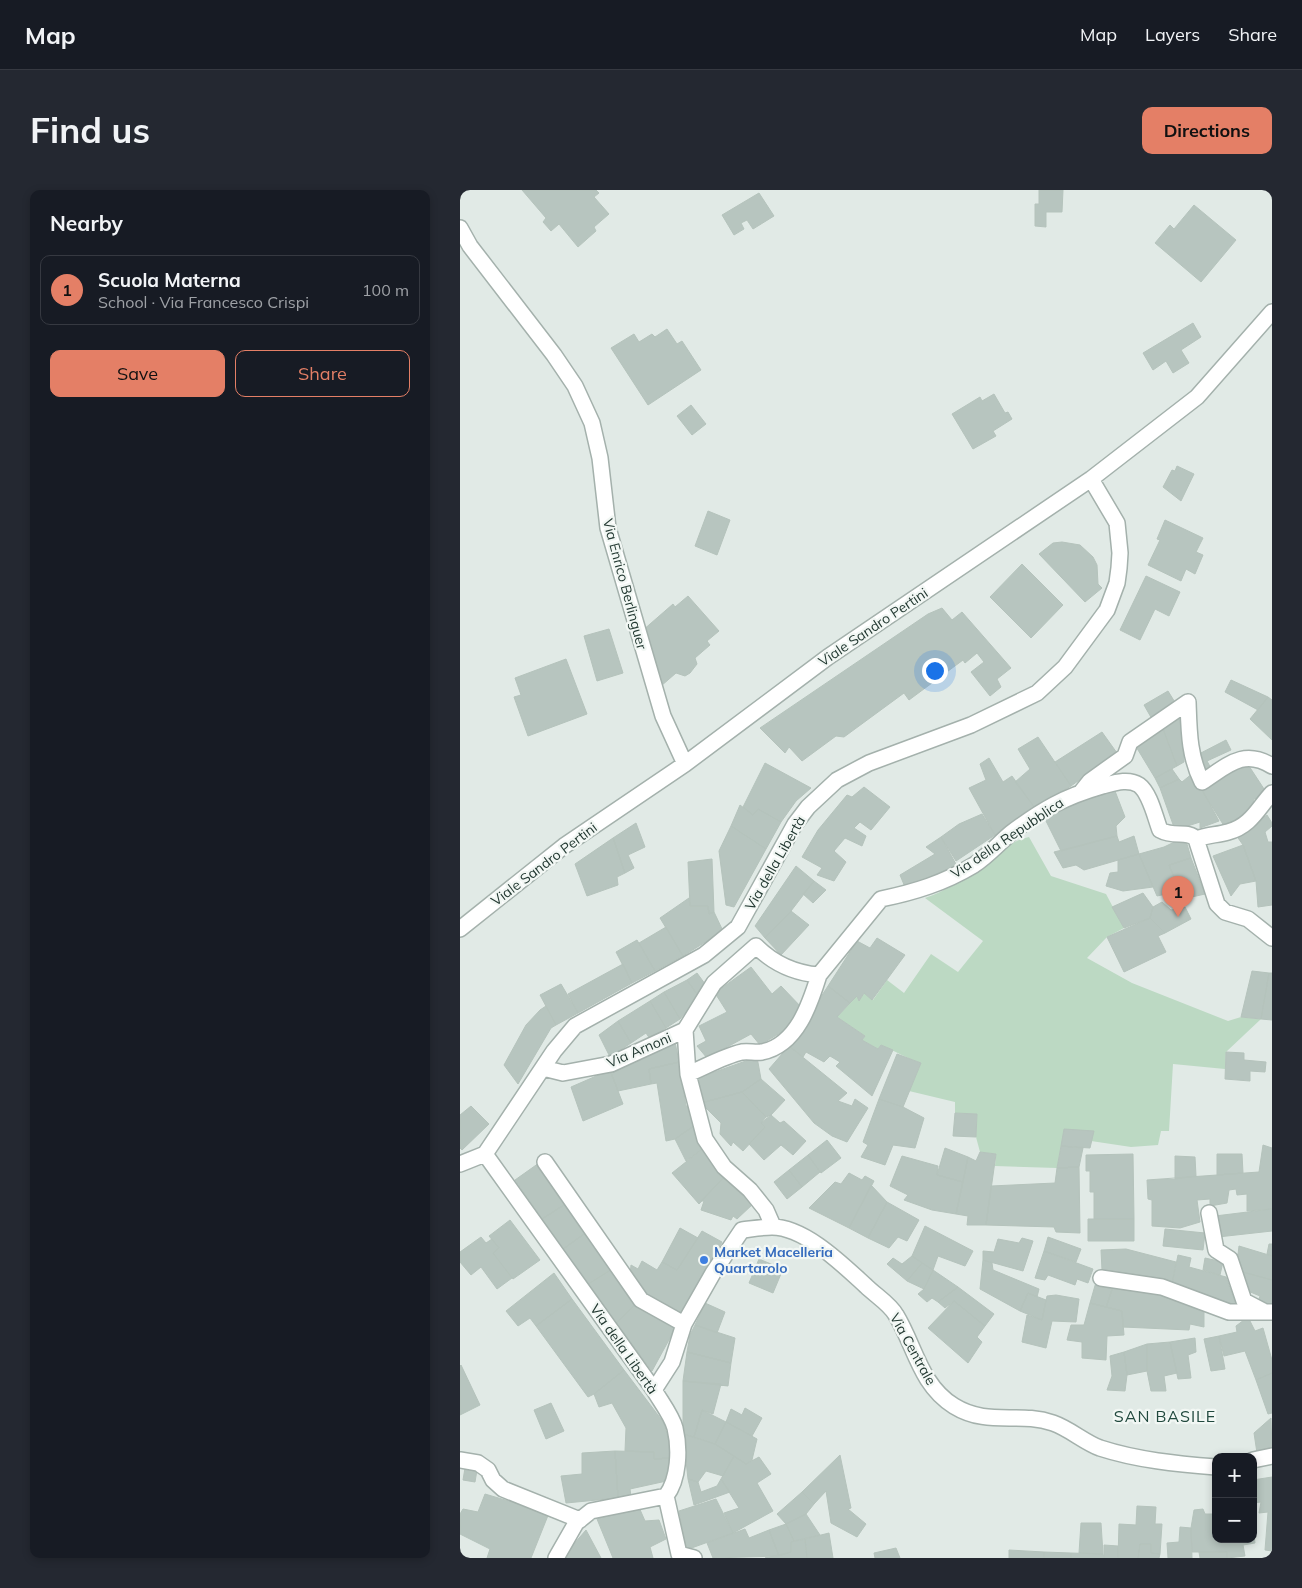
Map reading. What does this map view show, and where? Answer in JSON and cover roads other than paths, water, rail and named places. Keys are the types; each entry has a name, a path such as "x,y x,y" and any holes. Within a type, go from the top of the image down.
{"street":[{"name":"Via Enrico Berlinguer","path":"460,228 470,246 554,355 574,386 592,423 600,458 610,537 663,716 685,764"},
{"name":"Viale Sandro Pertini","path":"460,929 564,846 685,764 828,657 1092,479 1197,397 1272,312"},
{"name":"Via della Libertà","path":"666,1496 672,1488 677,1474 675,1427 654,1390 485,1154 554,1051 574,1026 704,955 738,927 795,824 823,791 837,780 869,763 971,725 1037,693 1065,667 1107,610 1117,583 1120,568 1117,523 1092,479"},
{"path":"1081,792 1090,781 1125,756 1130,742 1188,702 1190,748 1193,765 1202,782 1240,758 1259,759 1272,766"},
{"name":"Via della Repubblica","path":"688,1074 743,1052 761,1052 775,1047 791,1033 808,1010 819,975 881,899 913,893 945,881 976,864 1011,833 1056,802 1081,792 1118,782 1137,784 1145,792 1160,830 1172,835 1188,834 1196,839 1206,835 1227,832 1247,822 1261,810 1264,801 1272,793"},
{"path":"1196,839 1217,904 1225,912 1248,919 1272,938"},
{"name":"Via Arnoni","path":"543,1068 563,1073 611,1064 685,1030 714,983 756,946 770,959 800,974 819,975"},
{"path":"685,1030 688,1074 705,1139 724,1167 750,1190 766,1210 773,1226"},
{"path":"460,1164 485,1154"},
{"path":"545,1162 641,1300 684,1324 672,1362 654,1390"},
{"path":"1209,1213 1216,1250 1230,1259 1244,1301 1270,1317"},
{"name":"Via Centrale","path":"684,1324 713,1273 742,1230 773,1226 801,1235 828,1252 896,1313 923,1374 937,1392 954,1406 985,1418 1017,1418 1053,1423 1099,1447 1128,1456 1212,1467"},
{"path":"1101,1278 1162,1287 1229,1312 1270,1317"},
{"path":"1257,1459 1272,1456"},
{"path":"460,1460 478,1463 488,1470 493,1480 504,1489 580,1520"},
{"path":"556,1558 580,1520 591,1511 666,1496 679,1554 694,1558"}],"place":[{"name":"Scuola Materna","path":"1178,917"},
{"name":"Market Macelleria Quartarolo","path":"704,1260"}],"district":[{"name":"SAN BASILE","path":"1165,1416"}]}
